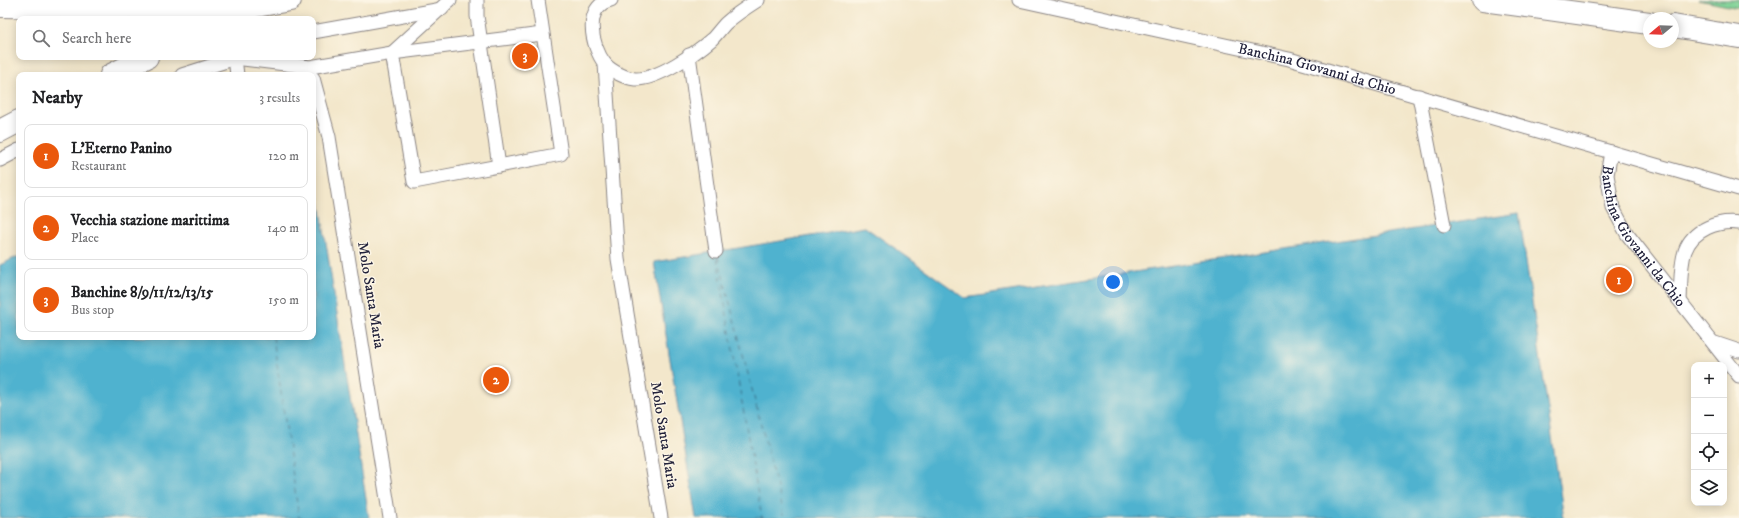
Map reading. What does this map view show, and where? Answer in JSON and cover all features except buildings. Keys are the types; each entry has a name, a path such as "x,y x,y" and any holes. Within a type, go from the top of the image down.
{"street":[{"path":"0,6 148,13 256,6 290,0"},
{"path":"1482,0 1643,22"},
{"path":"234,16 256,6"},
{"path":"1679,27 1739,37"},
{"path":"117,72 141,60"},
{"path":"0,130 16,122"}],"lane":[{"path":"477,0 481,41 499,166"},
{"path":"392,53 414,182 561,154 538,0"},
{"path":"611,0 596,7 592,20 598,50 605,64 617,73 634,79 650,76 670,69 712,39 726,23 742,10 758,0"},
{"name":"Banchina Giovanni da Chio","path":"1019,0 1289,59 1739,189"},
{"path":"392,53 446,4"},
{"path":"316,31 446,4"},
{"path":"316,72 392,53 542,34"},
{"path":"689,55 716,251"},
{"path":"192,72 231,60"},
{"path":"237,60 238,72"},
{"path":"247,60 307,72"},
{"name":"Molo Santa Maria","path":"605,64 618,259 661,518"},
{"name":"Molo Santa Maria","path":"316,88 329,137 390,518"},
{"path":"1419,96 1444,225"},
{"path":"0,160 16,152"},
{"name":"Banchina Giovanni da Chio","path":"1611,152 1607,175 1613,208 1627,234 1680,300"},
{"name":"Banchina Giovanni da Chio","path":"1680,300 1685,249 1712,224 1728,222 1739,223"},
{"path":"1680,300 1715,343 1739,376"},
{"path":"1715,343 1739,351"},
{"name":"Molo Santa Maria","path":"656,518 659,502"}],"green space":[{"path":"1698,0 1739,0 1739,8"}],"water":[{"path":"316,198 319,198 369,518 0,518 0,265 16,257 16,340 316,340"},
{"path":"1519,213 1564,518 696,518 654,262 865,227 965,298"}],"ferry route":[{"path":"718,257 785,518"},
{"path":"717,258 762,518"},
{"path":"273,340 299,518"}],"place":[{"name":"Banchine 8/9/11/12/13/15","path":"525,56"},
{"name":"L'Eterno Panino","path":"1619,280"},
{"name":"Vecchia stazione marittima","path":"496,380"}]}
